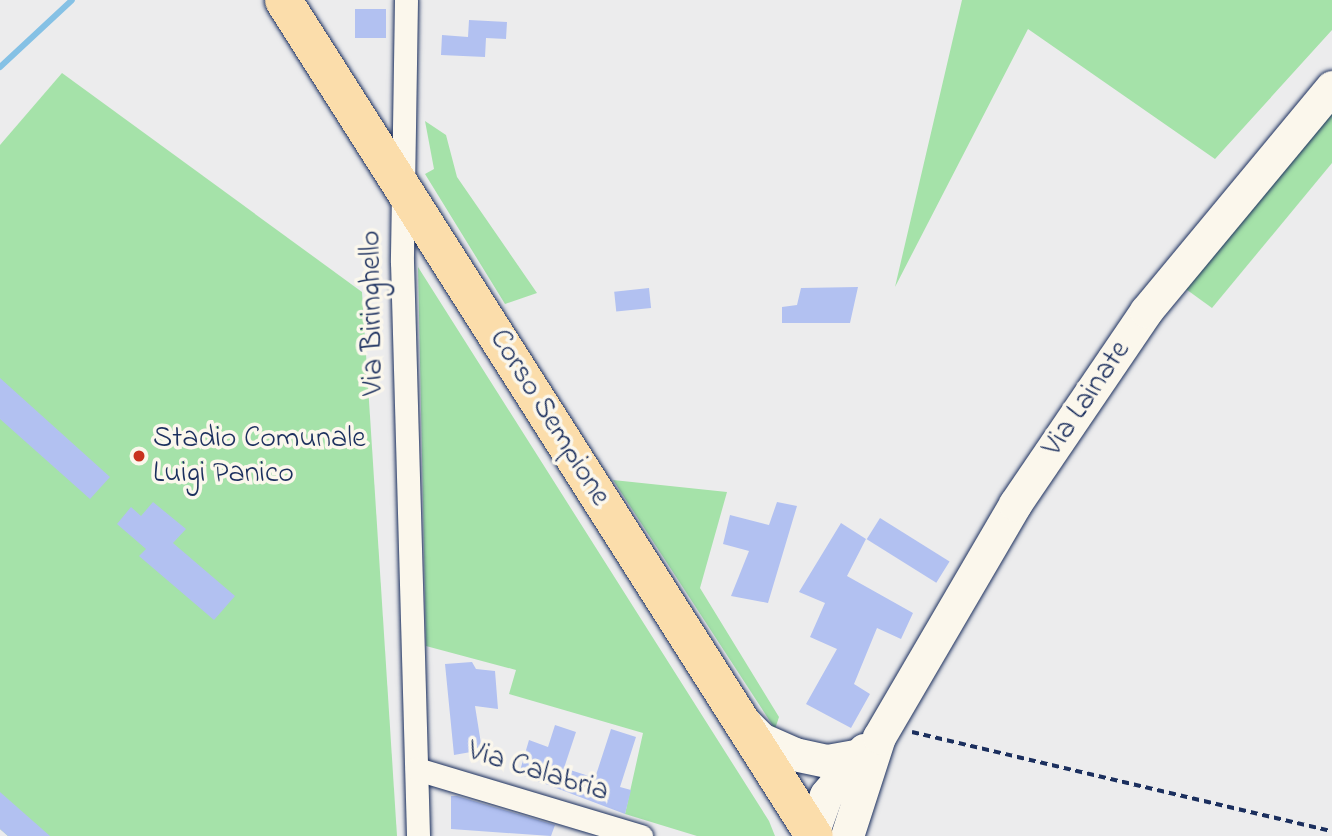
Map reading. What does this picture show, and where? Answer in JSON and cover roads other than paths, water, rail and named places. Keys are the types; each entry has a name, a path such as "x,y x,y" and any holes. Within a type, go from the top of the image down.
{"main road":[{"name":"Corso Sempione","path":"283,0 736,713 824,835"},
{"name":"Via Lainate","path":"824,835 826,795 875,738 1015,504 1146,312 1332,87"},
{"path":"736,713 761,739 794,754 827,761 875,738"}],"street":[{"name":"Via Biringhello","path":"406,0 404,190 418,836"},
{"name":"Via Calabria","path":"417,769 641,836"}],"waterway":[{"path":"0,67 72,0"}],"place":[{"name":"Stadio Comunale Luigi Panico","path":"139,456"}]}
